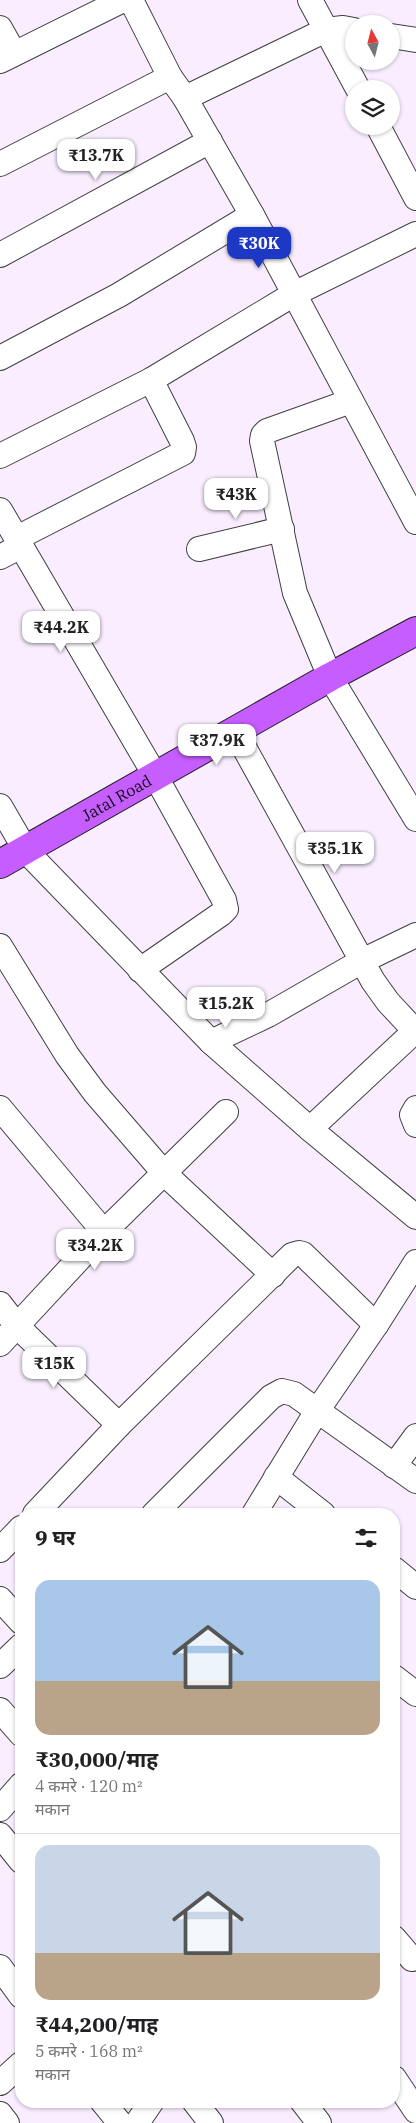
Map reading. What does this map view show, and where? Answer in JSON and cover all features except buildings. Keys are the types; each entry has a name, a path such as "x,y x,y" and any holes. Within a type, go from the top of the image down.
{"main road":[{"name":"Jatal Road","path":"0,864 26,851 330,677 416,631"}],"street":[{"path":"0,28 7,57 122,0"},
{"path":"132,0 170,77 185,98 252,215 416,522"},
{"path":"310,0 353,80"},
{"path":"185,98 326,30 345,28"},
{"path":"400,37 416,40"},
{"path":"0,164 170,77"},
{"path":"383,135 416,198"},
{"path":"0,255 210,141"},
{"path":"0,358 119,295 252,215"},
{"path":"0,456 151,380 294,294 416,234"},
{"path":"0,557 19,542 184,452 182,441 151,380"},
{"path":"351,401 267,431 263,435 262,441 295,593 330,677 416,819"},
{"path":"0,510 156,777 224,900 226,908 214,920 140,970"},
{"path":"199,550 282,529"},
{"path":"235,731 362,961 388,1002 415,1032 310,1129"},
{"path":"0,806 26,851 211,1042 310,1129 416,1217"},
{"path":"211,1042 268,1015 362,961 416,935"},
{"path":"0,946 66,1055 95,1093 165,1174 273,1275"},
{"path":"416,1108 412,1115 416,1125"},
{"path":"0,1109 104,1232"},
{"path":"0,1344 104,1232 226,1112"},
{"path":"40,1508 119,1426 292,1255 303,1254 376,1325"},
{"path":"258,1508 317,1411 376,1325 416,1262"},
{"path":"0,1304 17,1326 119,1426"},
{"path":"160,1508 277,1392 288,1391 416,1481"},
{"path":"394,1466 416,1436"},
{"path":"276,1477 315,1508"},
{"path":"0,1550 15,1534"},
{"path":"400,1574 416,1586"},
{"path":"0,1599 15,1615"},
{"path":"0,1666 15,1652"},
{"path":"400,1681 416,1694"},
{"path":"0,1710 15,1727"},
{"path":"0,1809 15,1792"},
{"path":"0,1835 15,1854"},
{"path":"400,1945 412,1958"},
{"path":"0,1967 15,1988"},
{"path":"0,2083 15,2069"},
{"path":"400,2087 416,2111"},
{"path":"108,2108 120,2123"},
{"path":"137,2123 147,2108"},
{"path":"199,2108 211,2123"},
{"path":"307,2108 319,2123"},
{"path":"0,2114 7,2123"}]}
